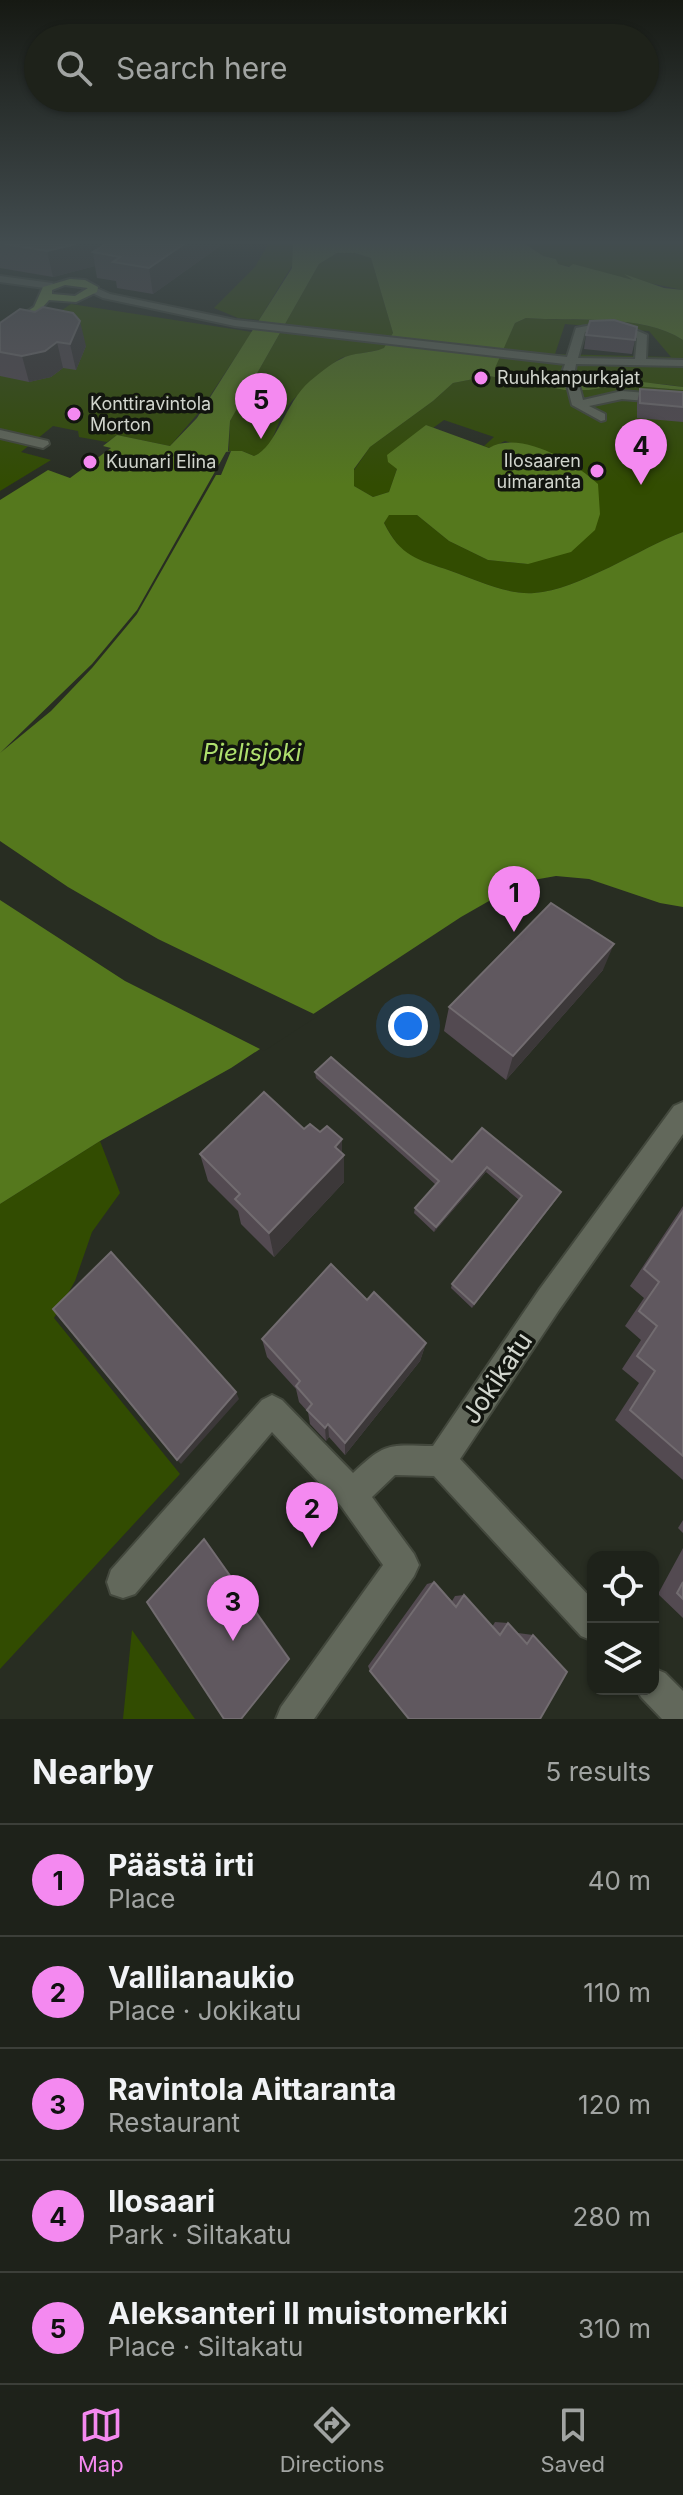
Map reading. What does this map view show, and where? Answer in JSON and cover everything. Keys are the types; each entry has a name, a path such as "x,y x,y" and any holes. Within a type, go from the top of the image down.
{"street":[{"path":"245,324 571,361 683,363"},
{"path":"601,417 575,393 569,370 580,330 589,328 635,333 643,337 640,363"},
{"path":"575,393 683,400"},
{"path":"0,434 43,444"},
{"name":"Jokikatu","path":"441,1461 549,1300 683,1114"},
{"path":"123,1582 272,1410 352,1495 403,1565 293,1719"},
{"path":"352,1495 389,1460 441,1461 592,1623"},
{"path":"659,1691 683,1716"}],"shaded area":[{"path":"40,324 202,324 252,332 200,411 170,446 117,435 107,442 79,437 78,431 53,426 21,452 51,460 0,491 0,351"},
{"path":"285,324 390,324 393,333 387,348 344,357 306,386 288,406 271,441 261,452 254,456 242,451 229,451 230,421"},
{"path":"514,324 565,324 555,354 671,357 649,331 568,324 639,324 666,331 683,340 683,387 538,381 494,368"},
{"path":"489,376 540,386 589,390 621,385 683,390 683,532 590,577 534,593 513,592 492,586 419,560 404,551 384,523 389,514 417,515 449,541 488,560 528,564 560,457 505,441 490,448 484,446 494,437 444,420 433,428 426,425 397,469 389,492 373,497 354,486 354,470 370,447 453,383"},
{"path":"100,1141 120,1193 92,1232 75,1281 54,1318 180,1474 0,1669 0,1204"},
{"path":"132,1630 195,1719 123,1719"}],"water":[{"name":"Pielisjoki","path":"256,324 285,324 230,421 228,451 242,451 254,456 269,443 294,400 310,381 345,357 384,348 393,333 390,324 514,324 495,368 508,375 565,384 618,379 683,387 683,390 621,385 565,390 489,376 453,383 370,447 354,469 354,486 373,497 389,492 397,469 388,462 387,455 426,425 489,448 502,443 531,445 575,466 598,484 600,514 595,530 571,552 528,564 488,560 449,541 417,515 389,515 384,523 397,543 411,555 513,592 552,590 590,577 683,532 683,907 660,903 589,879 556,876 522,882 461,917 231,1068 100,1141 0,1204 0,500 48,470 70,478 111,448 103,446 117,435 170,446 197,418"},
{"name":"Pielisjoki","path":"639,324 683,324 683,340 666,331"}],"pier":[{"path":"231,451 221,475 216,475 137,614 51,711 0,753 92,664 137,610 226,452"},
{"path":"0,841 68,887 158,939 318,1016 264,1051 125,981 0,900"}],"building":[{"path":"0,324 79,324 70,344 57,342 45,351 22,356 0,352"},
{"path":"589,324 637,327 635,340 586,335"},
{"path":"640,389 683,392 683,407 640,403"},
{"path":"551,903 614,944 513,1056 449,1007"},
{"path":"331,1057 452,1162 482,1128 561,1192 474,1304 452,1284 522,1196 487,1167 436,1227 415,1208 439,1181 315,1072"},
{"path":"264,1092 304,1129 310,1124 320,1132 327,1126 342,1139 335,1147 344,1155 269,1233 235,1199 240,1194 200,1154"},
{"path":"683,1211 683,1456 630,1410 655,1371 637,1356 657,1326 639,1311 659,1282 644,1269"},
{"path":"111,1252 236,1392 177,1460 53,1309"},
{"path":"331,1264 367,1300 374,1292 426,1343 345,1443 328,1424 325,1428 307,1410 312,1404 296,1386 300,1381 262,1339"},
{"path":"204,1539 289,1659 241,1719 224,1719 147,1602"},
{"path":"434,1582 456,1607 464,1595 500,1635 508,1623 527,1644 533,1635 567,1672 540,1719 409,1719 370,1671"},
{"path":"683,1582 683,1599 677,1593"}],"place":[{"name":"Ruuhkanpurkajat","path":"481,378"},
{"name":"Konttiravintola Morton","path":"74,414"},
{"name":"Aleksanteri II muistomerkki","path":"261,439"},
{"name":"Kuunari Elina","path":"90,462"},
{"name":"Ilosaaren uimaranta","path":"597,471"},
{"name":"Ilosaari","path":"641,485"},
{"name":"Päästä irti","path":"514,932"},
{"name":"Vallilanaukio","path":"312,1548"},
{"name":"Ravintola Aittaranta","path":"233,1641"}]}
